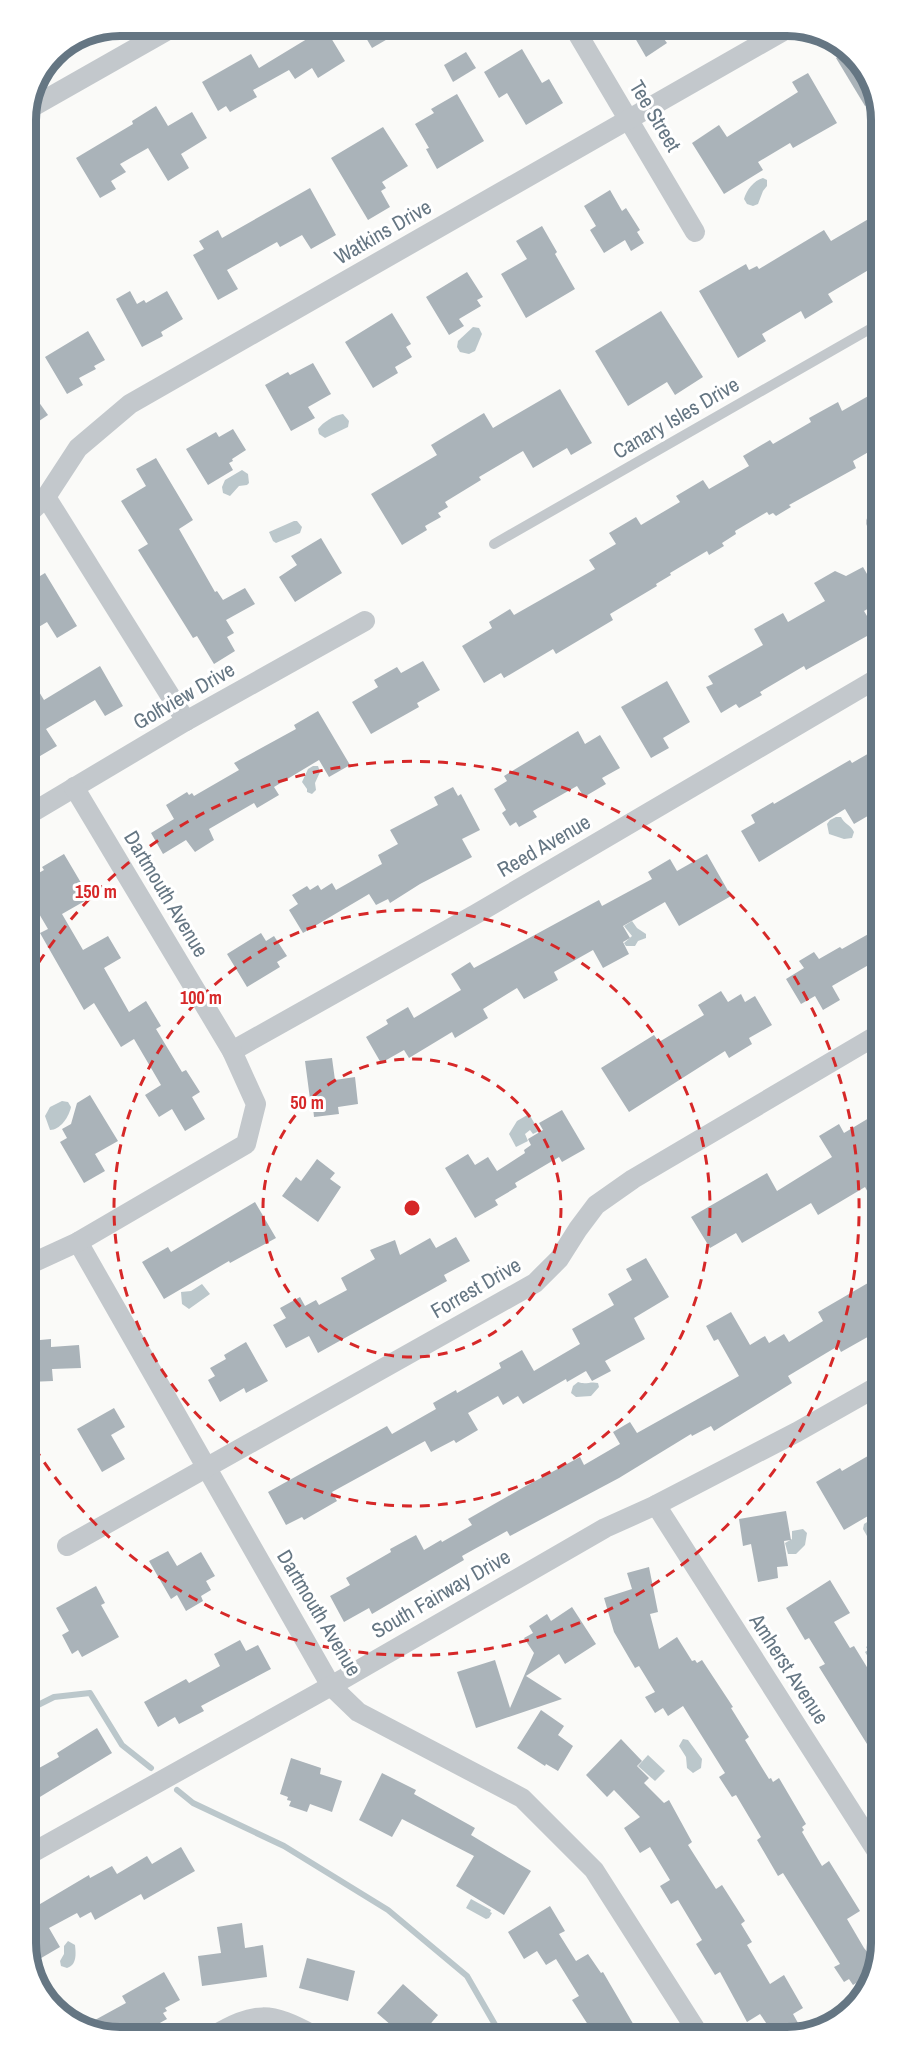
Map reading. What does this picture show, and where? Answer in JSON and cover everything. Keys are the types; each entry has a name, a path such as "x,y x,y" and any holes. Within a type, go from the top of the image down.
{"street":[{"path":"38,104 157,36"},
{"name":"Tee Street","path":"579,36 695,232"},
{"name":"Watkins Drive","path":"36,506 46,496 78,448 130,405 774,36"},
{"path":"46,496 186,721"},
{"name":"Golfview Drive","path":"36,811 186,721 365,621"},
{"name":"Reed Avenue","path":"232,1051 476,914 871,682"},
{"name":"Dartmouth Avenue","path":"36,1261 78,1242 246,1144 256,1104 232,1051 74,787"},
{"name":"Forrest Drive","path":"67,1546 535,1283 559,1259 596,1205 639,1175 871,1039"},
{"name":"Dartmouth Avenue","path":"78,1242 331,1686 358,1712 522,1798 594,1870 694,2027"},
{"name":"South Fairway Drive","path":"36,1851 331,1686 605,1528 656,1505 871,1390"},
{"name":"Amherst Avenue","path":"656,1505 871,1842"},
{"path":"228,2027 259,2016 298,2027"}],"lane":[{"name":"Canary Isles Drive","path":"494,544 871,328"}],"shaded area":[{"path":"763,178 767,180 767,186 758,204 753,206 747,204 744,199 749,189"},
{"path":"473,327 479,328 482,334 475,351 469,354 460,352 457,347 458,341"},
{"path":"343,414 349,421 348,427 325,438 319,434 318,429 323,424"},
{"path":"242,470 248,474 249,483 239,486 230,496 223,493 222,487 225,480"},
{"path":"294,521 302,527 300,533 276,543 273,541 269,532"},
{"path":"318,766 320,772 315,783 316,790 312,794 307,792 302,782 308,769"},
{"path":"836,817 841,817 853,830 852,838 844,839 829,834 827,824"},
{"path":"632,921 646,934 646,938 638,941 635,946 626,946 624,943 632,936 624,926"},
{"path":"62,1101 68,1102 71,1107 70,1111 61,1125 50,1130 45,1116 50,1107"},
{"path":"529,1114 539,1131 533,1134 530,1130 525,1134 528,1141 516,1147 509,1134 517,1121"},
{"path":"202,1284 210,1294 189,1309 182,1304 181,1292 191,1291"},
{"path":"578,1382 598,1383 599,1387 591,1396 576,1397 571,1393 573,1386"},
{"path":"871,1520 871,1537 867,1536 863,1529 864,1524"},
{"path":"803,1529 807,1533 805,1545 796,1554 788,1554 785,1543 792,1539 792,1531"},
{"path":"871,1644 871,1662 865,1652 868,1650 866,1647"},
{"path":"683,1739 688,1740 702,1759 701,1768 693,1773 687,1768 686,1757 679,1746"},
{"path":"648,1755 665,1771 655,1781 638,1766"},
{"path":"471,1899 491,1910 489,1918 486,1919 466,1908"},
{"path":"68,1941 75,1945 76,1955 73,1964 67,1968 61,1966 60,1961 64,1954 64,1946"}],"building":[{"path":"312,36 330,36 345,61 318,78 312,68 295,79 289,70 253,90 257,97 230,112 226,106 218,111 202,82 251,54 259,68"},
{"path":"365,36 393,36 372,48"},
{"path":"634,36 669,36 664,39 667,43 646,57"},
{"path":"522,49 542,83 549,79 563,103 526,125 507,93 499,98 484,72"},
{"path":"466,52 476,68 453,82 444,65"},
{"path":"841,55 854,69 867,93 869,104 865,106 836,58"},
{"path":"808,73 837,123 793,148 790,143 758,162 763,170 724,194 692,143 719,125 727,137 798,92 792,82"},
{"path":"457,94 484,141 437,169 426,149 429,148 415,124 434,113 431,109"},
{"path":"156,106 168,126 192,112 207,138 181,154 189,168 168,181 148,148 120,164 126,172 111,181 116,189 100,198 76,158 133,124 132,121"},
{"path":"383,127 408,166 382,182 386,188 381,191 390,207 368,220 331,158"},
{"path":"310,188 336,235 311,249 302,235 280,247 277,242 227,270 238,289 218,300 193,255 204,249 199,241 218,230 222,238"},
{"path":"610,190 622,211 626,208 640,230 637,232 644,243 631,251 625,240 604,253 590,230 596,226 584,206"},
{"path":"871,218 871,269 828,294 833,302 805,319 801,311 762,334 766,341 738,358 699,291 746,264 749,270 757,266 759,269 824,230 831,241"},
{"path":"542,226 575,289 526,318 501,274 527,259 516,241"},
{"path":"467,272 483,297 477,300 481,306 459,319 464,326 449,335 426,297"},
{"path":"130,291 137,304 144,300 146,303 167,291 183,319 161,332 163,336 142,347 116,299"},
{"path":"661,311 703,377 675,395 667,382 628,406 595,351"},
{"path":"392,313 411,344 406,347 412,357 395,367 398,373 373,388 345,342"},
{"path":"88,331 105,360 94,366 96,369 79,378 83,385 67,394 45,357"},
{"path":"313,363 331,394 308,407 315,418 291,431 265,385 288,372 290,375"},
{"path":"560,389 592,443 571,455 567,448 533,468 523,451 479,477 481,480 445,502 448,507 438,513 441,517 425,526 427,530 402,545 371,494 437,455 431,445 484,413 493,428"},
{"path":"871,394 871,450 853,461 856,468 789,505 791,507 776,516 773,513 769,515 767,512 735,531 736,534 722,543 724,546 709,555 707,551 670,573 671,575 656,584 657,586 610,614 613,620 556,654 553,649 504,678 501,673 484,683 462,646 492,628 489,622 510,609 514,615 595,569 589,560 616,544 609,533 636,517 641,525 680,502 676,496 703,480 709,489 749,466 743,456 770,440 773,444 811,422 809,418 838,402 842,411"},
{"path":"36,398 48,415 36,423"},
{"path":"233,429 246,450 229,463 233,470 208,485 186,449 216,432 219,437"},
{"path":"156,458 193,520 179,529 215,592 217,591 223,600 245,588 255,604 226,620 234,633 227,637 235,651 214,664 197,636 193,638 138,550 148,544 121,501 146,486 136,469"},
{"path":"321,538 342,573 295,602 279,577 297,565 291,556"},
{"path":"863,567 871,581 871,607 864,611 871,623 871,634 806,670 804,666 760,692 762,695 739,708 736,704 721,713 706,687 713,684 708,676 763,645 754,629 783,613 788,622 825,601 814,583 835,571 846,576"},
{"path":"45,573 77,626 57,638 47,622 36,629 36,578"},
{"path":"423,661 440,690 417,703 419,707 371,734 352,702 378,687 374,680 397,667 401,673"},
{"path":"100,666 123,706 105,716 95,700 46,729 57,746 36,758 36,687 44,700"},
{"path":"667,681 690,722 663,738 669,748 651,758 621,707"},
{"path":"318,711 350,765 329,777 319,760 274,787 279,795 257,808 254,803 209,829 214,840 195,852 186,840 163,854 151,833 174,819 166,805 187,792 194,796 239,770 234,763 296,729 294,725"},
{"path":"578,731 585,744 600,735 620,768 602,778 606,784 584,797 577,786 533,811 537,817 519,827 516,822 510,826 502,813 506,810 494,789 507,781 504,776"},
{"path":"871,752 871,814 854,824 845,809 759,862 741,831 755,823 751,815 850,760 852,763"},
{"path":"453,787 458,796 461,794 480,830 462,839 472,857 420,884 390,903 388,899 376,905 369,894 303,933 289,910 298,904 292,895 307,886 310,890 318,885 321,890 332,883 336,890 382,864 378,855 398,844 390,830 438,805 434,797"},
{"path":"64,854 90,898 62,914 83,950 108,936 121,958 104,968 129,1012 146,1001 161,1026 156,1029 182,1072 186,1070 200,1092 192,1097 205,1119 185,1131 172,1109 159,1117 145,1095 161,1085 134,1039 121,1047 94,1003 84,1010 40,933 48,929 36,909 36,874 44,870 42,867"},
{"path":"707,854 731,896 679,926 665,902 623,926 630,938 623,942 629,954 603,968 593,950 554,972 558,980 524,999 517,988 483,1009 488,1018 455,1038 452,1032 409,1058 404,1050 381,1063 366,1037 388,1024 386,1020 408,1007 414,1018 461,990 451,974 470,962 474,968 599,900 602,906 652,879 648,872 670,859 677,871"},
{"path":"261,933 266,941 274,936 287,956 277,962 280,967 247,987 227,954"},
{"path":"871,933 871,964 832,986 840,1000 823,1010 815,996 801,1004 786,979 804,968 799,961 814,952 819,959 840,947 842,949"},
{"path":"721,991 728,1002 741,994 745,1002 755,996 772,1025 749,1038 752,1044 729,1058 725,1051 629,1112 601,1068 654,1035 659,1042 704,1015 698,1005"},
{"path":"332,1058 335,1080 355,1077 358,1104 338,1107 339,1114 314,1117 305,1061"},
{"path":"90,1095 118,1141 95,1154 105,1171 84,1183 60,1142 67,1138 62,1129 71,1124 77,1103"},
{"path":"562,1110 585,1149 562,1162 559,1157 515,1183 517,1187 495,1200 498,1205 475,1218 445,1168 468,1154 475,1165 488,1157 497,1171 525,1153 524,1150 531,1145 528,1139 543,1130 539,1123"},
{"path":"871,1117 871,1198 865,1187 818,1215 811,1203 742,1243 736,1233 710,1248 691,1217 767,1173 777,1191 832,1157 819,1136 839,1124 844,1133"},
{"path":"317,1159 335,1173 330,1179 341,1187 318,1222 282,1196 296,1177 301,1181"},
{"path":"255,1202 276,1238 230,1263 229,1261 164,1299 142,1262 168,1247 171,1252"},
{"path":"456,1237 470,1261 444,1275 447,1281 318,1353 309,1336 286,1348 273,1325 286,1318 280,1308 300,1297 305,1306 316,1300 319,1305 347,1290 341,1278 375,1259 370,1250 395,1240 400,1255 430,1238 436,1248"},
{"path":"646,1258 669,1297 634,1318 645,1339 605,1361 611,1371 592,1381 586,1371 567,1382 566,1379 523,1404 518,1396 503,1405 498,1396 468,1413 478,1430 456,1443 454,1440 431,1452 425,1441 332,1492 337,1501 304,1520 302,1517 286,1525 268,1492 387,1426 392,1434 436,1409 433,1403 456,1390 457,1393 501,1368 499,1363 522,1350 534,1371 580,1344 572,1329 614,1305 608,1294 632,1280 626,1269"},
{"path":"871,1281 871,1335 841,1352 838,1346 788,1376 792,1383 714,1431 711,1426 692,1436 691,1434 619,1478 510,1536 507,1531 462,1556 464,1560 372,1614 369,1608 344,1622 330,1596 350,1585 346,1578 391,1552 390,1549 416,1535 424,1550 441,1540 442,1542 472,1525 468,1519 524,1487 580,1457 584,1465 620,1444 613,1432 630,1422 637,1433 739,1376 718,1339 714,1341 706,1326 731,1312 750,1345 765,1336 769,1343 784,1334 789,1342 823,1321 818,1312"},
{"path":"51,1339 51,1347 79,1345 81,1368 52,1369 53,1381 36,1382 36,1340"},
{"path":"246,1342 268,1381 246,1393 244,1388 220,1402 208,1380 215,1376 210,1368 226,1359 224,1355"},
{"path":"114,1408 125,1427 111,1435 125,1459 102,1472 77,1429"},
{"path":"871,1454 871,1514 844,1530 816,1482 840,1468 842,1471"},
{"path":"786,1511 791,1540 784,1541 788,1566 777,1567 778,1578 758,1582 751,1544 743,1546 739,1519"},
{"path":"168,1551 177,1566 201,1552 215,1576 206,1581 211,1590 201,1596 203,1601 186,1611 177,1595 171,1599 149,1561"},
{"path":"649,1567 658,1612 650,1614 659,1649 677,1637 692,1661 695,1660 697,1663 702,1660 733,1707 731,1708 749,1737 745,1740 769,1779 771,1778 773,1782 779,1778 806,1824 802,1827 804,1830 802,1832 822,1866 829,1861 860,1911 847,1919 870,1954 867,1970 862,1979 853,1985 849,1979 844,1982 834,1967 840,1964 783,1873 778,1876 757,1840 761,1837 736,1795 732,1797 719,1777 725,1773 683,1706 668,1716 663,1708 655,1713 645,1697 655,1692 639,1666 635,1668 614,1632 604,1598 632,1589 627,1573"},
{"path":"830,1580 850,1613 834,1622 850,1648 854,1646 871,1674 871,1741 867,1744 819,1667 825,1664 809,1638 805,1640 786,1608"},
{"path":"96,1586 105,1603 101,1605 119,1637 82,1657 78,1650 72,1654 62,1635 69,1631 56,1608"},
{"path":"572,1607 596,1644 565,1664 559,1654 526,1676 562,1699 476,1728 457,1672 495,1660 510,1708 534,1653 524,1638 533,1633 529,1626 547,1614 551,1621"},
{"path":"240,1640 246,1651 258,1645 271,1669 201,1706 204,1711 179,1724 175,1717 158,1727 144,1702 186,1679 189,1683 220,1666 214,1654"},
{"path":"541,1710 564,1726 558,1735 573,1746 558,1771 546,1764 545,1766 517,1748"},
{"path":"97,1728 112,1753 36,1799 36,1770 59,1757 57,1753"},
{"path":"621,1739 642,1761 637,1766 649,1778 644,1783 664,1803 669,1800 692,1842 688,1845 716,1889 722,1885 745,1921 741,1924 752,1942 747,1945 770,1984 784,1975 803,2008 793,2014 798,2023 793,2026 769,2027 760,2014 747,2022 720,1972 715,1975 696,1944 702,1940 678,1900 671,1904 660,1886 670,1880 650,1847 640,1853 624,1828 640,1817 614,1790 607,1797 586,1775"},
{"path":"291,1758 321,1768 320,1774 342,1781 332,1812 310,1804 307,1812 289,1806 291,1801 287,1800 288,1797 280,1794"},
{"path":"382,1773 416,1790 414,1794 475,1828 471,1835 531,1871 504,1915 456,1886 474,1856 402,1819 392,1837 359,1820"},
{"path":"181,1847 195,1871 144,1900 141,1894 95,1920 91,1912 80,1918 77,1913 49,1928 60,1947 38,1960 36,1906 89,1875 90,1878 112,1866 117,1874 147,1856 152,1864"},
{"path":"550,1906 565,1931 559,1934 576,1961 588,1954 601,1973 603,1972 635,2027 589,2027 572,2000 579,1996 556,1959 546,1965 537,1951 524,1959 508,1932"},
{"path":"242,1923 245,1948 263,1945 267,1977 202,1986 198,1956 221,1953 217,1927"},
{"path":"307,1958 355,1971 348,2001 299,1988"},
{"path":"164,1972 180,2000 165,2008 167,2011 163,2013 167,2019 153,2027 148,2027 147,2024 141,2027 114,2027 91,2022 126,2003 122,1996"},
{"path":"403,1984 438,2015 428,2027 391,2027 377,2013"}],"waterway":[{"path":"36,1706 54,1697 90,1693 122,1745 151,1768"},
{"path":"177,1790 193,1803 284,1846 388,1910 467,1976 496,2027"}]}
